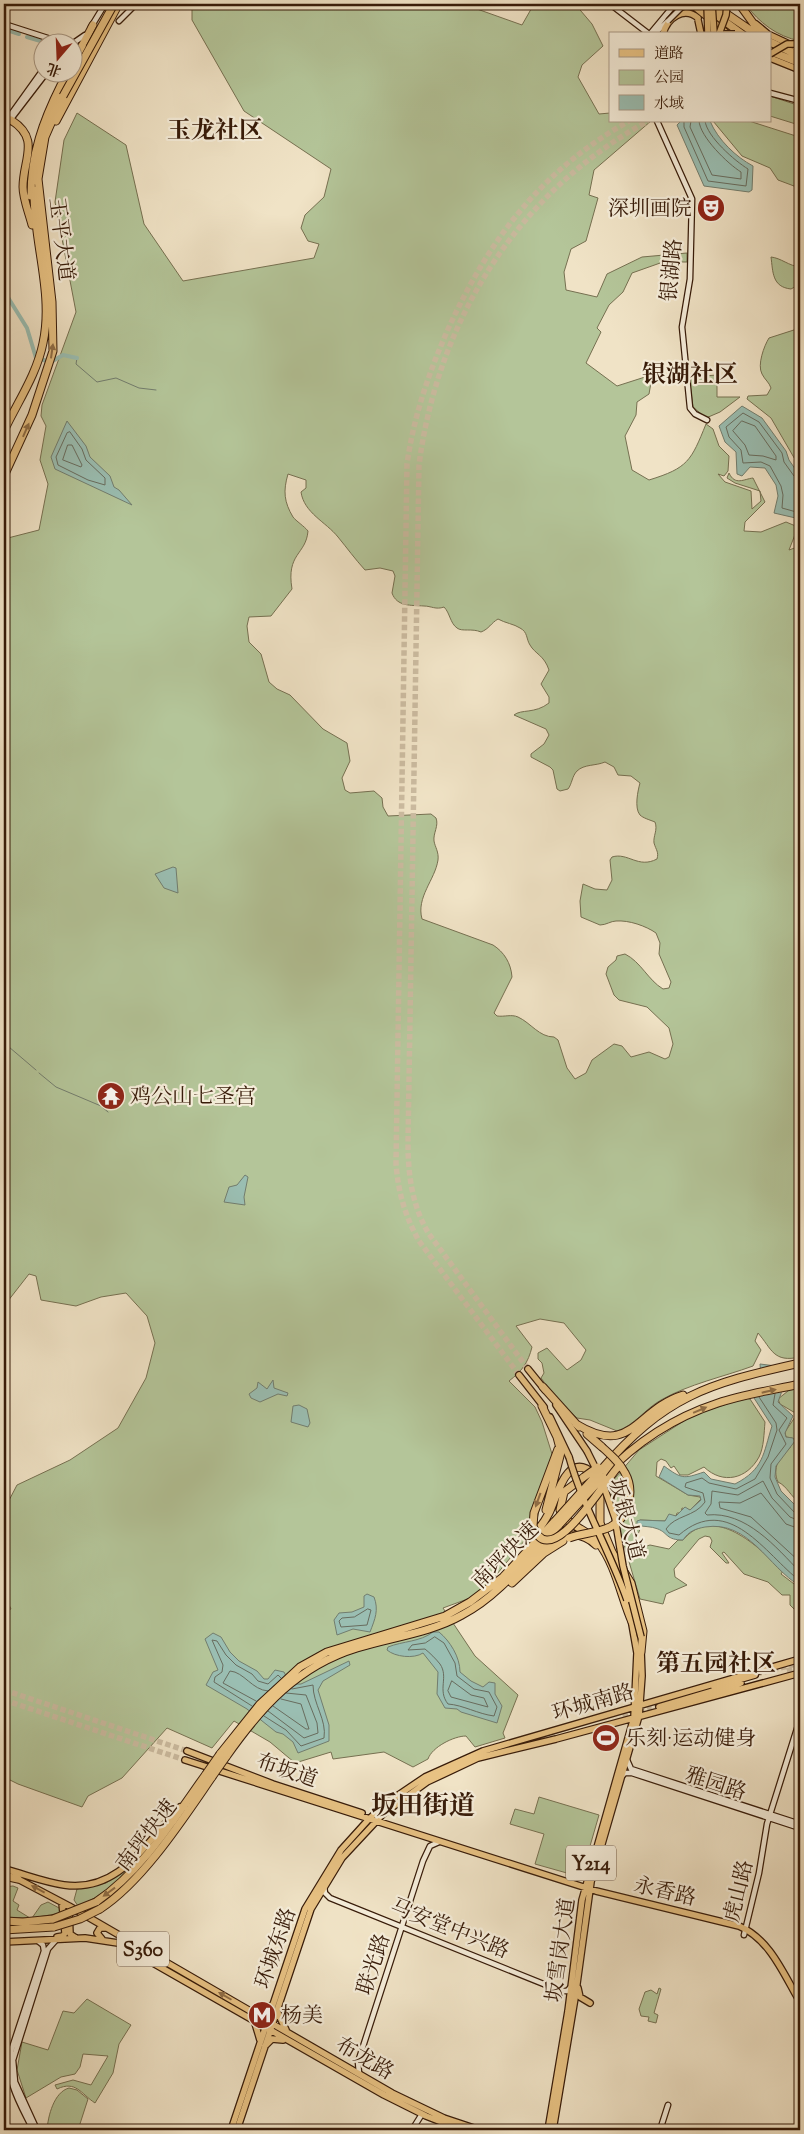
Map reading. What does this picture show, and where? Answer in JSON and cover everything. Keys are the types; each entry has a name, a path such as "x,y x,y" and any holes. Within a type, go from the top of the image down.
{"highway":[{"path":"700,4 711,21"},
{"path":"700,4 739,32"},
{"path":"712,4 753,32"},
{"path":"740,4 760,32"},
{"path":"42,219 42,177 51,134 63,106 115,8"},
{"name":"玉平大道","path":"82,57 115,8"},
{"name":"玉平大道","path":"4,476 44,384 53,351 53,317 38,188 40,155 61,96 115,8"},
{"path":"82,46 93,25"},
{"path":"772,44 798,64"},
{"path":"772,55 798,64"},
{"path":"39,254 32,207 33,160 42,125 63,82"},
{"name":"玉平大道","path":"4,431 32,374 44,338 45,309 34,205 34,173 44,132 67,82"},
{"path":"6,119 23,129 28,139 23,190 35,233"},
{"path":"576,1424 596,1435 617,1436 634,1428 666,1402 738,1377 800,1363"},
{"path":"561,1497 569,1486 584,1477 600,1471 682,1418 719,1402 800,1384"},
{"path":"482,1603 512,1583 550,1548 569,1538 612,1526 622,1517 627,1507 629,1488 625,1473 602,1447 576,1424 543,1387"},
{"path":"557,1523 622,1442 672,1405 702,1389"},
{"path":"515,1563 536,1527 560,1460 558,1441 542,1406"},
{"path":"558,1441 556,1456 534,1513 536,1533 545,1539 553,1540 561,1536 580,1516 619,1466 644,1445 682,1418"},
{"path":"619,1466 609,1482 603,1504 606,1529 619,1563"},
{"path":"536,1527 549,1512 562,1480 568,1472 582,1468 595,1475 600,1487 599,1512 601,1528 631,1583 643,1631 642,1652"},
{"path":"568,1472 561,1497 562,1513 592,1536 605,1555 632,1622"},
{"name":"南坪快速","path":"472,1605 557,1523"},
{"name":"南坪快速","path":"472,1605 482,1603 511,1577 557,1523"},
{"path":"512,1583 544,1548 565,1536 575,1535 587,1538 605,1555"},
{"path":"209,1776 266,1697 302,1670 328,1655 449,1622 472,1605"},
{"name":"南坪快速","path":"4,1921 23,1922 53,1918 96,1902 118,1886 136,1868 190,1797 209,1776"},
{"name":"南坪快速","path":"4,1932 54,1927 80,1919 100,1909 120,1895 139,1874 209,1776"},
{"path":"4,1873 18,1879"}],"main road":[{"path":"691,4 698,19 701,32"},
{"path":"691,4 725,32"},
{"path":"707,4 708,32"},
{"path":"712,4 714,32"},
{"path":"720,32 726,15 727,4"},
{"path":"740,4 767,32"},
{"path":"656,32 677,14 684,12 698,19"},
{"path":"772,35 800,49"},
{"path":"772,53 787,44 800,44"},
{"name":"坂银大道","path":"528,1368 587,1451 602,1481 615,1518 623,1566 640,1637"},
{"name":"坂银大道","path":"519,1375 558,1431 585,1504 627,1600"},
{"name":"坂雪岗大道","path":"627,1600 637,1653 638,1707"},
{"name":"坂雪岗大道","path":"588,1887 627,1760 638,1707 642,1652 640,1637"},
{"name":"环城南路","path":"373,1819 414,1790 449,1771 508,1746 686,1691 800,1659"},
{"name":"环城南路","path":"508,1746 556,1740 636,1716 800,1673"},
{"name":"环城南路","path":"755,1677 741,1683 652,1707 730,1682 755,1677"},
{"path":"686,1691 730,1682"},
{"path":"672,1707 741,1683"},
{"name":"环城南路","path":"373,1819 398,1795 425,1777 463,1758 623,1715"},
{"name":"坂雪岗大道","path":"549,2130 573,2012 574,1985 588,1887 636,1716"},
{"name":"布坂道","path":"188,1751 273,1784 373,1819"},
{"name":"布坂道","path":"185,1760 373,1819"},
{"path":"4,1873 70,1886 107,1880 129,1866 190,1797"},
{"path":"388,1810 386,1816 390,1823"},
{"path":"351,1813 359,1822 356,1832"},
{"name":"永香路","path":"373,1819 588,1887"},
{"name":"永香路","path":"373,1819 440,1842 588,1887 746,1928 759,1938 770,1952 800,2002"},
{"name":"环城东路","path":"231,2130 261,2040 270,2021 305,1909 331,1864 356,1832 373,1819"},
{"name":"环城东路","path":"275,2005 316,1900 342,1858 373,1819"},
{"name":"布龙路","path":"18,1879 69,1906 344,2065 426,2110 480,2130"},
{"path":"46,1940 64,1935 65,1915 61,1902"},
{"path":"65,1915 69,1906"},
{"path":"69,1906 70,1934 78,1938"},
{"path":"102,1939 97,1933 100,1928 106,1928"},
{"name":"永香路","path":"746,1928 769,1946 800,1998"},
{"name":"布龙路","path":"6,1942 78,1938 102,1939 135,1951 290,2042 422,2114 462,2130"},
{"path":"573,2012 580,2003 590,2003 580,1997 574,1985"},
{"name":"坂雪岗大道","path":"549,2130 569,2004 574,1985"},
{"path":"255,2013 275,2005 278,2017 287,2031"},
{"path":"254,2020 261,2040"},
{"name":"环城东路","path":"237,2130 264,2047 267,2028"},
{"path":"264,2047 272,2039 290,2042"}],"street":[{"path":"82,37 93,25 105,4"},
{"path":"115,8 119,21 136,4"},
{"path":"610,4 640,28 652,32"},
{"path":"656,32 675,4"},
{"path":"668,21 681,4"},
{"path":"661,22 668,21 685,4"},
{"path":"115,8 126,15"},
{"path":"82,52 94,44 115,8"},
{"path":"4,25 32,34"},
{"path":"4,128 6,119 34,82"},
{"path":"6,119 38,82"},
{"path":"772,93 800,100"},
{"name":"银湖路","path":"657,122 692,198 690,281 682,334 690,408 695,414 707,420"},
{"name":"虎山路","path":"746,1928 761,1874 771,1816 800,1719"},
{"name":"虎山路","path":"771,1816 800,1727"},
{"name":"雅园路","path":"627,1760 631,1769 800,1826"},
{"name":"雅园路","path":"622,1776 627,1772 632,1773 771,1816"},
{"name":"联光路","path":"344,2065 351,2065 355,2061 427,1847 426,1840 422,1836"},
{"name":"联光路","path":"360,2074 358,2062 400,1927 429,1848 434,1843 440,1842"},
{"name":"马安堂中兴路","path":"325,1883 324,1891 330,1898 561,1993 566,1997 569,2004"},
{"name":"马安堂中兴路","path":"316,1900 327,1899 561,1991 566,1991 574,1985"},
{"path":"33,2130 12,2082 9,2066 11,2051 44,1956 50,1946 57,1940"},
{"path":"37,1941 43,1945 44,1956 13,2060 15,2082 37,2130"},
{"path":"660,2130 668,2105"},
{"path":"412,2130 422,2114"}],"green space":[{"path":"192,4 208,8 210,4 479,4 477,9 522,25 534,4 575,4 592,24 603,46 582,65 578,77 599,114 609,113 609,122 650,122 594,170 589,195 598,198 586,241 571,249 564,272 566,290 597,297 607,274 642,257 687,253 687,262 663,262 632,273 623,292 609,305 597,328 601,332 586,363 617,386 645,377 652,377 649,394 637,402 636,415 625,436 632,470 649,480 680,467 692,455 706,424 713,429 719,446 729,456 728,471 724,476 718,474 725,482 751,491 752,509 761,501 760,492 765,502 745,522 744,531 761,532 786,522 798,527 789,550 800,546 800,1357 784,1358 779,1356 770,1349 758,1333 755,1341 761,1350 753,1366 672,1394 655,1404 629,1425 617,1431 590,1420 577,1418 556,1398 541,1378 544,1373 542,1363 538,1359 538,1353 547,1348 567,1370 581,1360 586,1350 564,1323 540,1319 516,1326 532,1347 529,1358 524,1366 509,1381 535,1407 552,1454 535,1528 492,1580 473,1597 443,1608 475,1656 518,1695 503,1733 505,1738 475,1747 466,1736 461,1736 439,1746 428,1759 413,1767 384,1752 333,1759 331,1752 295,1763 270,1742 234,1721 212,1748 167,1728 122,1778 88,1796 82,1807 18,1784 4,1777 4,1612 11,1609 4,1600 5,1508 17,1485 70,1460 118,1428 146,1378 155,1343 147,1316 126,1293 101,1297 76,1306 41,1300 36,1276 29,1274 4,1306 4,539 39,530 48,484 40,460 46,426 41,416 42,405 76,312 55,202 64,140 77,113 126,145 144,224 183,281 314,258 319,244 308,241 301,228 305,215 324,197 331,169 244,111 192,20","holes":["288,474 306,480 306,488 301,492 306,506 338,537 365,570 380,568 393,571 395,576 392,593 397,601 409,605 444,607 455,626 459,629 481,632 498,619 523,630 530,645 545,661 549,670 541,684 549,697 549,703 539,709 520,712 514,715 546,729 549,735 544,744 531,754 531,757 553,770 557,789 560,791 568,789 575,773 580,769 605,762 614,767 618,775 631,776 640,783 637,808 641,816 655,822 654,843 657,859 644,862 618,856 612,857 610,860 612,880 607,890 595,889 583,884 580,901 581,917 600,925 616,921 632,923 656,933 660,943 659,954 671,982 669,988 663,989 631,957 625,954 617,956 616,960 608,967 606,974 614,995 619,1000 647,1007 669,1028 673,1044 669,1057 665,1059 649,1052 631,1057 622,1046 614,1044 592,1060 586,1073 575,1079 567,1068 558,1040 544,1035 518,1017 497,1016 494,1013 512,977 510,967 504,955 493,945 422,919 422,903 438,860 434,841 437,824 436,818 431,814 388,816 383,807 382,798 374,791 350,793 345,790 342,778 350,761 347,743 323,729 290,695 277,689 269,682 261,654 249,642 247,626 249,617 271,616 292,589 292,568 304,545 308,531 294,519 286,501 285,486"]},
{"path":"745,4 800,4 800,41 783,36 769,28"},
{"path":"772,97 800,106 800,195 794,186 778,180 770,168 742,156 714,122 752,122 796,136 799,125 772,117"},
{"path":"771,257 800,267 800,284 791,289 780,285 775,278"},
{"path":"800,328 800,468 771,418 747,399 748,396 767,395 771,388 762,374 760,366 763,351 769,338"},
{"path":"717,375 717,397 740,397 720,412 706,418 693,407 689,377"},
{"path":"729,473 737,481 753,478 759,491 735,483 727,478"},
{"path":"800,1386 800,1503 778,1482 776,1468 780,1459 790,1448 792,1438 786,1437 785,1432 797,1414 780,1404 778,1399 793,1387"},
{"path":"745,1398 750,1399 765,1422 762,1449 754,1464 741,1475 727,1478 711,1473 704,1467 688,1475 680,1475 674,1466 671,1468 666,1461 661,1459 657,1462 656,1476 688,1495 700,1497 701,1499 690,1510 682,1508 681,1513 677,1513 676,1516 669,1516 665,1521 640,1520 641,1526 634,1546 640,1548 650,1545 669,1549 678,1540 683,1540 695,1530 708,1526 722,1527 736,1533 762,1551 783,1571 781,1574 798,1587 800,1615 790,1605 790,1595 782,1595 768,1582 744,1574 724,1552 722,1553 729,1563 726,1563 710,1547 712,1541 710,1537 705,1536 699,1539 674,1569 675,1577 687,1585 666,1594 663,1604 640,1599 612,1504 611,1483 639,1450 693,1415"},
{"path":"539,1797 599,1815 581,1877 535,1864 544,1834 510,1824 515,1809 534,1814"},
{"path":"135,1864 101,1894 78,1906 74,1900 77,1889 106,1883"},
{"path":"13,1886 18,1888 13,1901 19,1905 17,1910 30,1918 4,1917 4,1887"},
{"path":"48,1902 61,1909 61,1913 32,1918 41,1905"},
{"path":"659,1988 661,1989 654,2013 658,2015 656,2023 648,2021 649,2017 641,2016 639,2009 645,1992 651,1990 657,1994"},
{"path":"87,1999 131,2025 119,2044 113,2073 95,2103 74,2087 69,2086 57,2089 55,2085 73,2080 91,2085 108,2056 83,2054 80,2067 75,2074 61,2077 26,2098 17,2070 22,2042 48,2050 63,2011 74,2013"},
{"path":"69,2088 77,2090 88,2099 78,2130 47,2130 50,2112 56,2099 59,2094"}],"water":[{"path":"680,122 710,122 728,147 753,166 752,190 749,192 704,186 677,125"},
{"path":"742,406 762,418 786,451 789,460 800,476 800,519 774,513 778,496 776,485 765,468 750,467 742,476 737,474 736,452 725,442 719,426"},
{"path":"67,421 86,446 90,457 110,476 114,487 132,505 55,469 51,457"},
{"path":"173,867 176,868 178,893 164,888 155,874"},
{"path":"245,1175 248,1177 244,1197 245,1205 224,1202 229,1187 237,1185"},
{"path":"760,1364 776,1366 782,1391 778,1402 793,1416 785,1433 786,1437 793,1438 795,1441 776,1466 775,1477 781,1491 800,1510 800,1586 757,1547 734,1531 720,1527 705,1527 692,1531 683,1540 677,1540 670,1538 653,1527 637,1525 637,1521 640,1520 665,1521 669,1514 676,1516 685,1507 690,1510 701,1500 700,1496 688,1495 659,1477 664,1466 679,1475 687,1477 704,1472 711,1479 735,1484 752,1473 764,1453 772,1426 754,1398 761,1378"},
{"path":"273,1380 274,1388 288,1393 287,1396 278,1394 260,1402 251,1398 249,1394 257,1388 258,1382 267,1389"},
{"path":"299,1405 307,1409 310,1423 308,1427 291,1422 293,1406"},
{"path":"367,1594 374,1597 376,1606 375,1619 370,1632 353,1629 337,1635 334,1620 339,1613 352,1612 364,1607 364,1596"},
{"path":"433,1632 439,1632 447,1640 456,1655 460,1672 471,1681 483,1687 489,1682 495,1683 495,1694 502,1706 497,1723 461,1712 457,1709 445,1708 437,1694 438,1672 423,1653 415,1656 405,1656 387,1650 388,1647 423,1638"},
{"path":"213,1633 221,1637 230,1652 239,1661 257,1671 264,1679 268,1679 275,1670 284,1672 292,1683 301,1684 349,1661 350,1665 323,1681 318,1690 329,1725 329,1741 298,1753 293,1742 283,1734 276,1732 247,1709 206,1685 213,1672 218,1670 205,1639"}],"pier":[{"path":"778,1365 784,1370 781,1383 784,1392 751,1398 751,1385 758,1377 758,1369"}],"waterway":[{"path":"4,29 19,34"},
{"path":"27,37 32,38"},
{"path":"4,291 27,328 36,358 51,362 63,355 77,358"},
{"path":"77,358 76,364 97,382 116,378 139,388 156,390"},
{"path":"9,1047 36,1070"},
{"path":"39,1073 56,1087 101,1106 108,1112"}],"tunnel":[{"path":"519,1375 419,1241 406,1213 400,1194 397,1174 407,464 418,411 435,361 449,327 482,264 522,209 545,184 570,161 598,140 627,122"},
{"path":"528,1369 429,1234 415,1201 410,1178 408,1142 419,465 429,411 445,360 466,311 492,265 523,223 560,184 602,150 646,122"},
{"path":"756,1674 800,1663"},
{"path":"787,1671 800,1667"},
{"path":"4,1690 187,1751"},
{"path":"4,1700 185,1760"},
{"path":"623,1717 652,1709"}],"place":[{"name":"深圳画院","path":"711,208"},
{"name":"鸡公山七圣宫","path":"111,1096"},
{"name":"乐刻·运动健身","path":"606,1738"},
{"name":"杨美","path":"262,2015"}],"district":[{"name":"玉龙社区","path":"215,130"},
{"name":"银湖社区","path":"690,374"},
{"name":"第五园社区","path":"716,1663"},
{"name":"坂田街道","path":"423,1805"}]}
